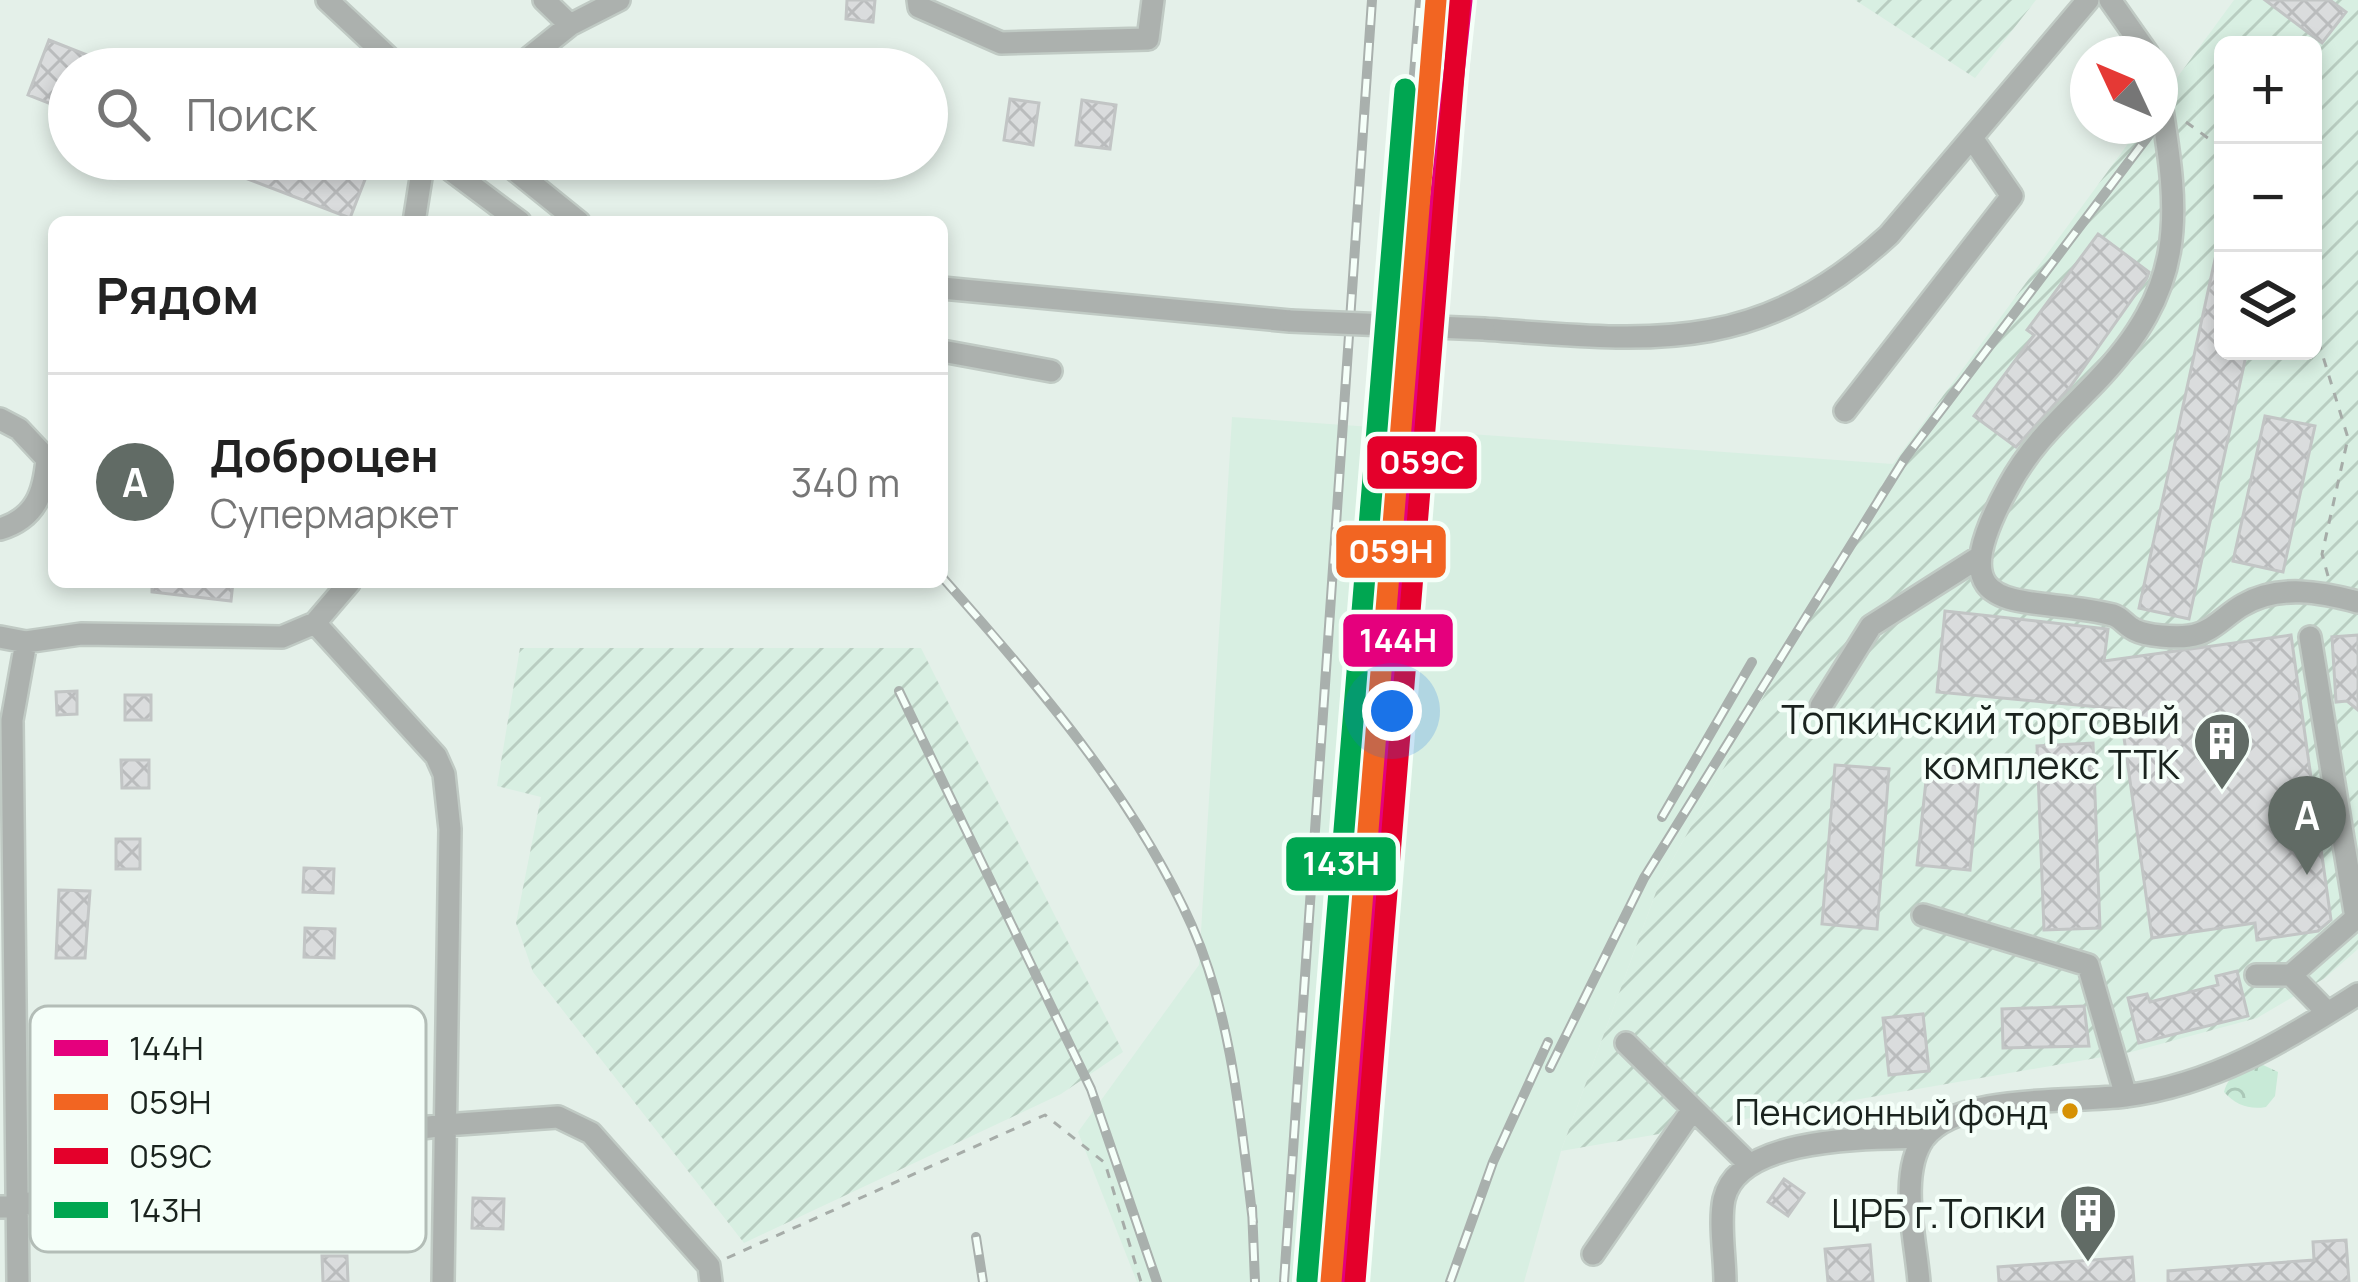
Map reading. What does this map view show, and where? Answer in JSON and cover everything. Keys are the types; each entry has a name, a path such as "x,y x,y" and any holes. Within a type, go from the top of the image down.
{"street":[{"path":"327,0 378,48"},
{"path":"544,0 570,25"},
{"path":"541,48 570,25 619,0"},
{"path":"918,0 920,7 1001,43 1148,39 1153,0"},
{"path":"948,289 1290,321 1677,338 1766,318 1858,264 2087,0"},
{"path":"2110,0 2135,36"},
{"path":"1845,411 2012,196 1972,138"},
{"path":"2168,144 2175,185 2171,252 2156,304 2122,355 2042,433 1993,514 1981,556 1997,597 2023,606 2117,616 2136,632 2189,636 2267,596 2294,591 2358,602"},
{"path":"415,216 421,180"},
{"path":"464,180 512,216"},
{"path":"527,180 572,216"},
{"path":"948,352 1051,371"},
{"path":"0,419 20,429 47,459 43,496 18,523 0,529"},
{"path":"1821,706 1871,626 1981,556"},
{"path":"0,637 26,642 81,634 282,637 315,623 345,588"},
{"path":"315,623 422,737 444,774 450,829 443,1282"},
{"path":"2256,975 2291,975 2356,918 2310,637"},
{"path":"18,1282 8,1207 12,720 26,642"},
{"path":"1923,915 2088,965 2126,1096"},
{"path":"2291,975 2328,1013"},
{"path":"1725,1282 1724,1199 1750,1165 1765,1156 1838,1141 1925,1137 1964,1111 2126,1096 2223,1070 2358,994"},
{"path":"1626,1043 1750,1165"},
{"path":"1592,1254 1693,1109"},
{"path":"426,1128 558,1117 578,1123 710,1274"},
{"path":"1919,1282 1911,1180 1925,1137"}],"path":[{"path":"2178,115 2216,144"},
{"path":"2322,353 2348,438 2322,554 2333,595"},
{"path":"710,1274 1045,1115 1105,1163 1141,1282"}],"shaded area":[{"path":"1855,0 2036,0 1975,78"},
{"path":"2234,0 2358,0 2358,949 2325,978 2257,1018 2131,1052 1561,1151 1659,884 1893,464 2128,144 2178,144 2178,76"},
{"path":"1232,417 1893,464 1659,884 1561,1151 1524,1282 1137,1282 1078,1132 1199,965"},
{"path":"520,648 921,648 1123,1052 1061,1094 744,1243 533,972 516,923 541,797 497,786"}],"green space":[{"path":"2261,1064 2278,1072 2275,1096 2266,1107 2243,1106 2224,1092 2237,1072"}],"building":[{"path":"847,0 875,0 873,22 846,19"},
{"path":"2265,0 2330,0 2346,12 2322,43 2322,36 2313,36"},
{"path":"49,40 69,48 48,48 48,103 28,95"},
{"path":"1010,99 1039,103 1033,145 1004,140"},
{"path":"1082,100 1116,105 1110,149 1076,145"},
{"path":"250,180 365,180 351,216"},
{"path":"2098,234 2149,272 2147,278 2070,387 2016,447 1974,416 2034,335 2027,330"},
{"path":"2214,264 2214,360 2245,360 2189,619 2139,608"},
{"path":"2265,416 2315,426 2283,572 2233,561"},
{"path":"152,588 232,588 231,601 152,592"},
{"name":"Топкинский торговый комплекс ТТК","path":"1945,611 2108,629 2104,661 2291,635 2331,920 2318,931 2257,940 2255,923 2152,938 2120,709 1937,692"},
{"path":"2358,635 2358,710 2347,701 2336,702 2332,637"},
{"path":"77,691 77,714 57,715 56,692"},
{"path":"125,695 151,695 151,720 125,720"},
{"path":"2093,743 2100,928 2044,930 2037,746"},
{"path":"121,760 149,760 149,788 122,788"},
{"path":"1928,762 1980,767 1970,870 1917,865"},
{"path":"1835,765 1889,769 1877,929 1822,924"},
{"path":"116,839 140,839 140,869 116,869"},
{"path":"304,868 334,869 333,893 303,892"},
{"path":"59,890 90,891 85,958 56,958"},
{"path":"305,928 335,929 334,958 304,957"},
{"path":"2237,971 2248,1016 2139,1043 2128,998 2147,994 2150,1002 2218,985 2216,976"},
{"path":"2084,1006 2089,1046 2003,1048 2002,1009"},
{"path":"1923,1014 1929,1071 1889,1075 1883,1018"},
{"path":"1784,1179 1804,1193 1788,1216 1768,1202"},
{"path":"473,1198 504,1199 503,1229 472,1228"},
{"path":"2346,1240 2349,1282 2168,1282 2168,1271 2314,1260 2313,1242"},
{"path":"1870,1245 1873,1282 1828,1282 1825,1249"},
{"path":"322,1256 347,1256 348,1282 323,1282"},
{"path":"2132,1257 2134,1282 1999,1282 1998,1267"}],"railway":[{"path":"1284,1282 1372,0"},
{"path":"1317,1282 1420,0"},
{"path":"1550,1068 1644,878 1905,458 2142,144"},
{"path":"948,584 1013,658 1112,786 1192,926 1226,1034 1253,1222"},
{"path":"1662,817 1752,662"},
{"path":"899,691 1091,1089 1157,1282"},
{"path":"1450,1282 1493,1162 1548,1042"},
{"path":"1252,1207 1255,1282"},
{"path":"976,1237 983,1282"}],"transit line":[{"name":"059Н","path":"1331,1282 1436,0"},
{"name":"144Н","path":"1346,1282 1417,412 1462,0"},
{"name":"059С","path":"1355,1282 1460,2"},
{"name":"143Н","path":"1307,1280 1405,89"}],"place":[{"name":"Топкинский торговый комплекс ТТК","path":"2222,792"},
{"name":"Доброцен","path":"2307,875"},
{"name":"Пенсионный фонд","path":"2070,1111"},
{"name":"ЦРБ г.Топки","path":"2088,1264"}]}
